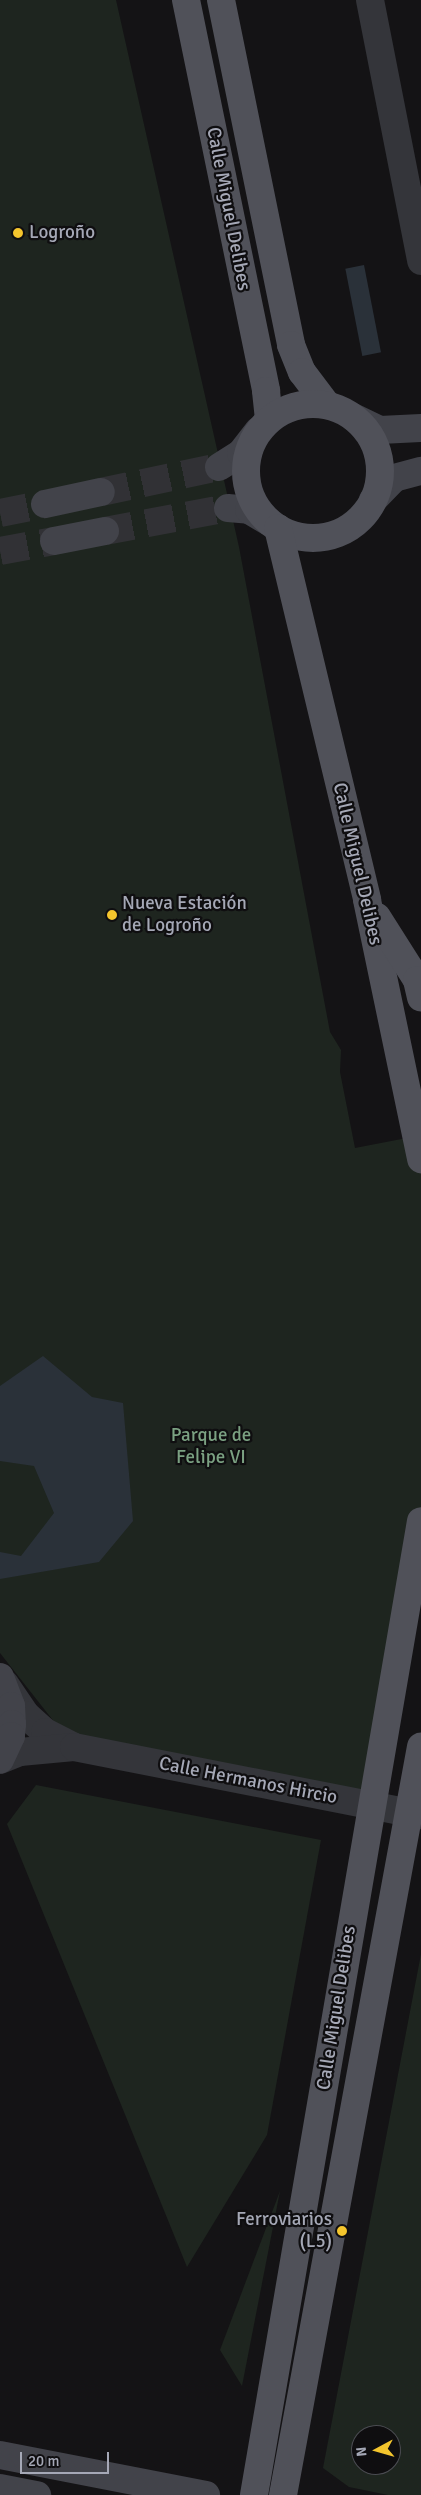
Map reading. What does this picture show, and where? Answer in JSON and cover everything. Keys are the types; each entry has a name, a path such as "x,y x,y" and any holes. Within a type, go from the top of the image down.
{"main road":[{"name":"Calle Miguel Delibes","path":"186,0 266,391 264,425"},
{"name":"Calle Miguel Delibes","path":"221,0 291,345 302,372 327,405"},
{"path":"219,467 241,453 264,425 287,408 307,403 327,405 380,430 421,428"},
{"path":"353,417 374,442 379,458 380,475 373,500"},
{"path":"264,425 250,446 246,478 258,510 273,525"},
{"path":"228,508 249,510 273,525 304,537 331,536 346,530 360,519 373,500 394,478 421,471"},
{"path":"45,504 101,492"},
{"name":"Calle Miguel Delibes","path":"273,525 290,569 366,900 421,1159"},
{"path":"54,541 105,531"},
{"path":"290,569 291,553 304,537"},
{"path":"366,900 419,989"},
{"name":"Calle Miguel Delibes","path":"254,2495 370,1805 421,1521"},
{"path":"0,1760 12,1724 2,1680"},
{"name":"Calle Miguel Delibes","path":"283,2495 414,1814 421,1747"},
{"path":"0,2455 206,2495"},
{"path":"0,2488 37,2495"}],"street":[{"path":"370,0 421,261"},
{"path":"2,1680 26,1715 45,1732 74,1748"},
{"path":"0,1760 20,1752 74,1748"},
{"name":"Calle Hermanos Hircio","path":"74,1748 414,1814"}],"green space":[{"name":"Parque de Felipe VI","path":"0,0 116,0 239,547 330,1032 341,1050 340,1072 355,1148 412,1137 421,1172 421,1521 370,1805 74,1747 0,1653"},
{"path":"36,1785 321,1840 267,2135 187,2267 7,1824"},
{"path":"421,1954 421,2495 388,2495 349,2487 323,2468"},
{"path":"280,2191 242,2386 220,2350"}],"shaded area":[{"path":"364,265 381,352 362,356 345,269"},
{"path":"43,1356 92,1397 123,1403 133,1521 99,1562 0,1579 0,1552 21,1556 54,1513 34,1466 0,1461 0,1386"}],"tunnel":[{"path":"101,492 219,467"},
{"path":"0,513 45,504"},
{"path":"105,531 228,508"},
{"path":"0,551 54,541"}],"place":[{"name":"Logroño","path":"18,233"},
{"name":"Nueva Estación de Logroño","path":"112,915"},
{"name":"Ferroviarios (L5)","path":"342,2231"}]}
